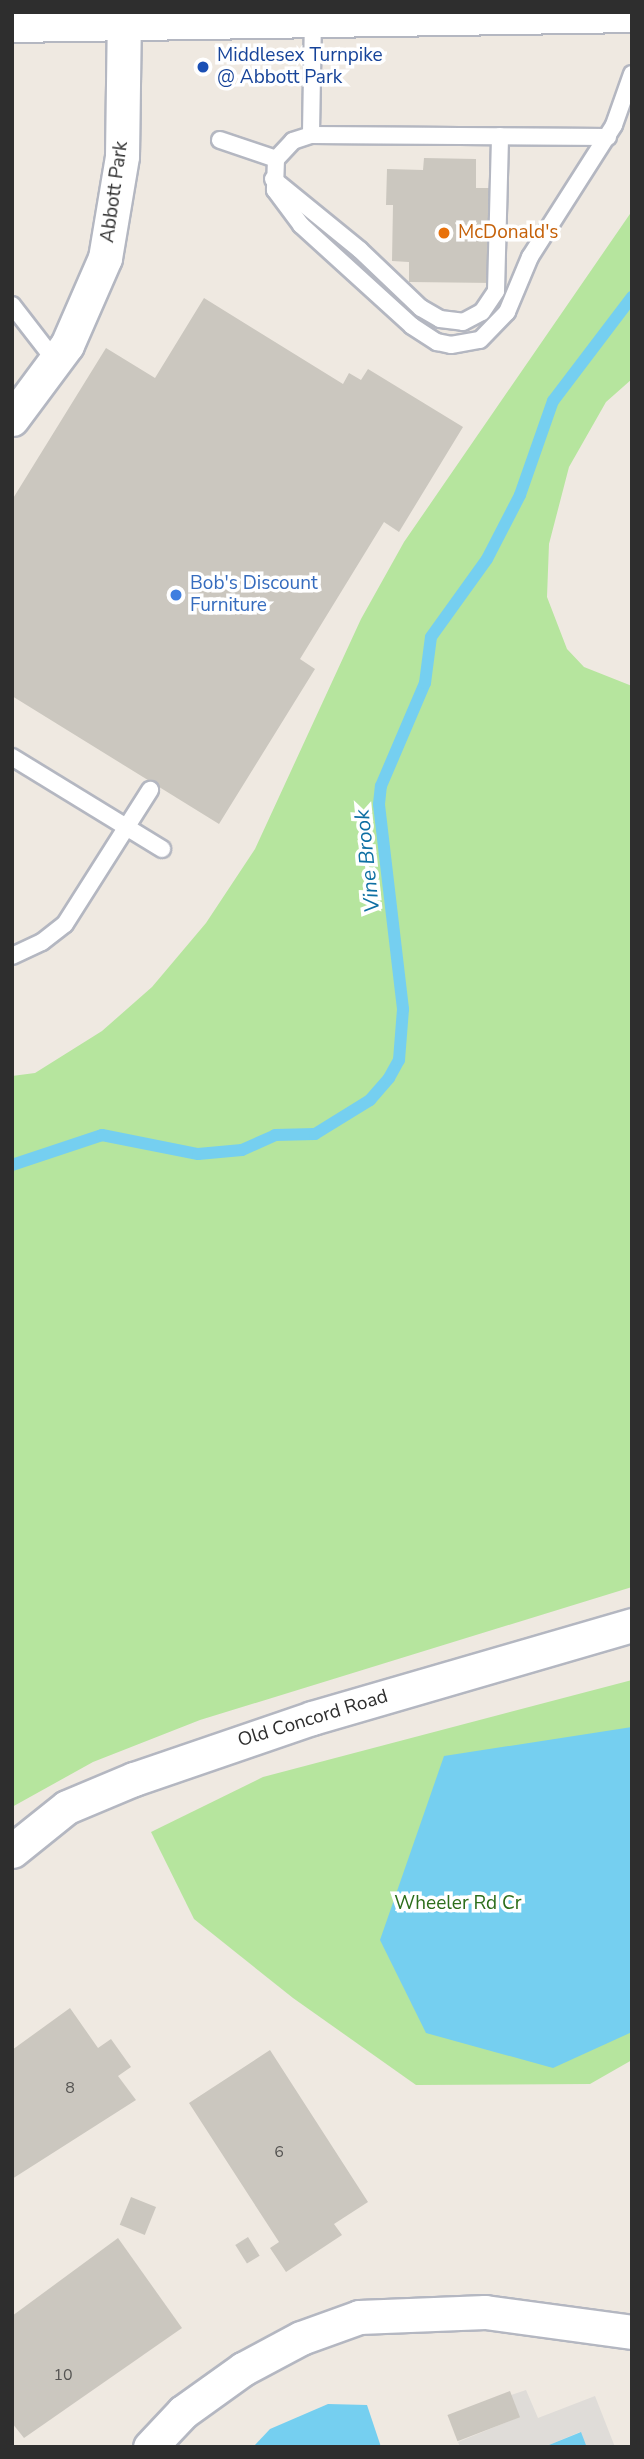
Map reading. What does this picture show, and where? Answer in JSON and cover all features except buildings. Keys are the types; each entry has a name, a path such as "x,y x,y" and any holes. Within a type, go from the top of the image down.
{"main road":[{"path":"12,23 103,18 632,13"}],"street":[{"name":"Abbott Park","path":"12,419 56,362 89,304 116,212 122,156 103,18"},
{"name":"Old Concord Road","path":"12,1851 67,1807 134,1779 312,1718 632,1625"},
{"path":"150,2447 183,2412 243,2369 301,2338 359,2318 485,2312 632,2332"}],"lane":[{"path":"632,13 632,28"},
{"path":"311,135 313,18"},
{"path":"608,136 311,135 293,141 276,159 273,179 280,202 300,225 412,326 437,342 467,344 491,333 508,312 530,257 608,136 632,74"},
{"path":"273,179 360,250 421,308 440,319 463,321 482,312 496,291 500,136"},
{"path":"220,140 276,159"},
{"path":"12,305 56,362"},
{"path":"12,757 162,849"},
{"path":"12,956 43,942 65,924 150,790"}],"green space":[{"path":"632,211 632,379 606,402 569,467 549,544 547,597 567,649 584,667 632,686 632,1587 200,1720 93,1762 12,1807 12,1076 35,1073 102,1031 152,987 206,923 255,849 361,619 404,542"},
{"name":"Wheeler Rd Cr","path":"632,1680 632,2060 590,2084 416,2085 293,1998 194,1919 151,1832 263,1777"}],"shaded area":[{"path":"526,2390 538,2418 595,2396 615,2447 586,2445 580,2432 544,2447 460,2447 458,2442 519,2417 511,2395"}],"water":[{"path":"632,1727 632,2032 553,2068 426,2033 380,1940 444,1756"},
{"path":"328,2404 367,2405 381,2447 253,2447 270,2429"},
{"path":"581,2432 586,2445 593,2447 544,2447"}],"waterway":[{"name":"Vine Brook","path":"12,1165 102,1135 198,1154 242,1150 275,1135 315,1134 370,1100 389,1078 399,1060 403,1009 379,804 381,786 425,683 431,637 487,559 520,495 553,401 632,297"}],"place":[{"name":"Middlesex Turnpike @ Abbott Park","path":"203,67"},
{"name":"McDonald's","path":"444,233"},
{"name":"Bob's Discount Furniture","path":"176,595"}]}
